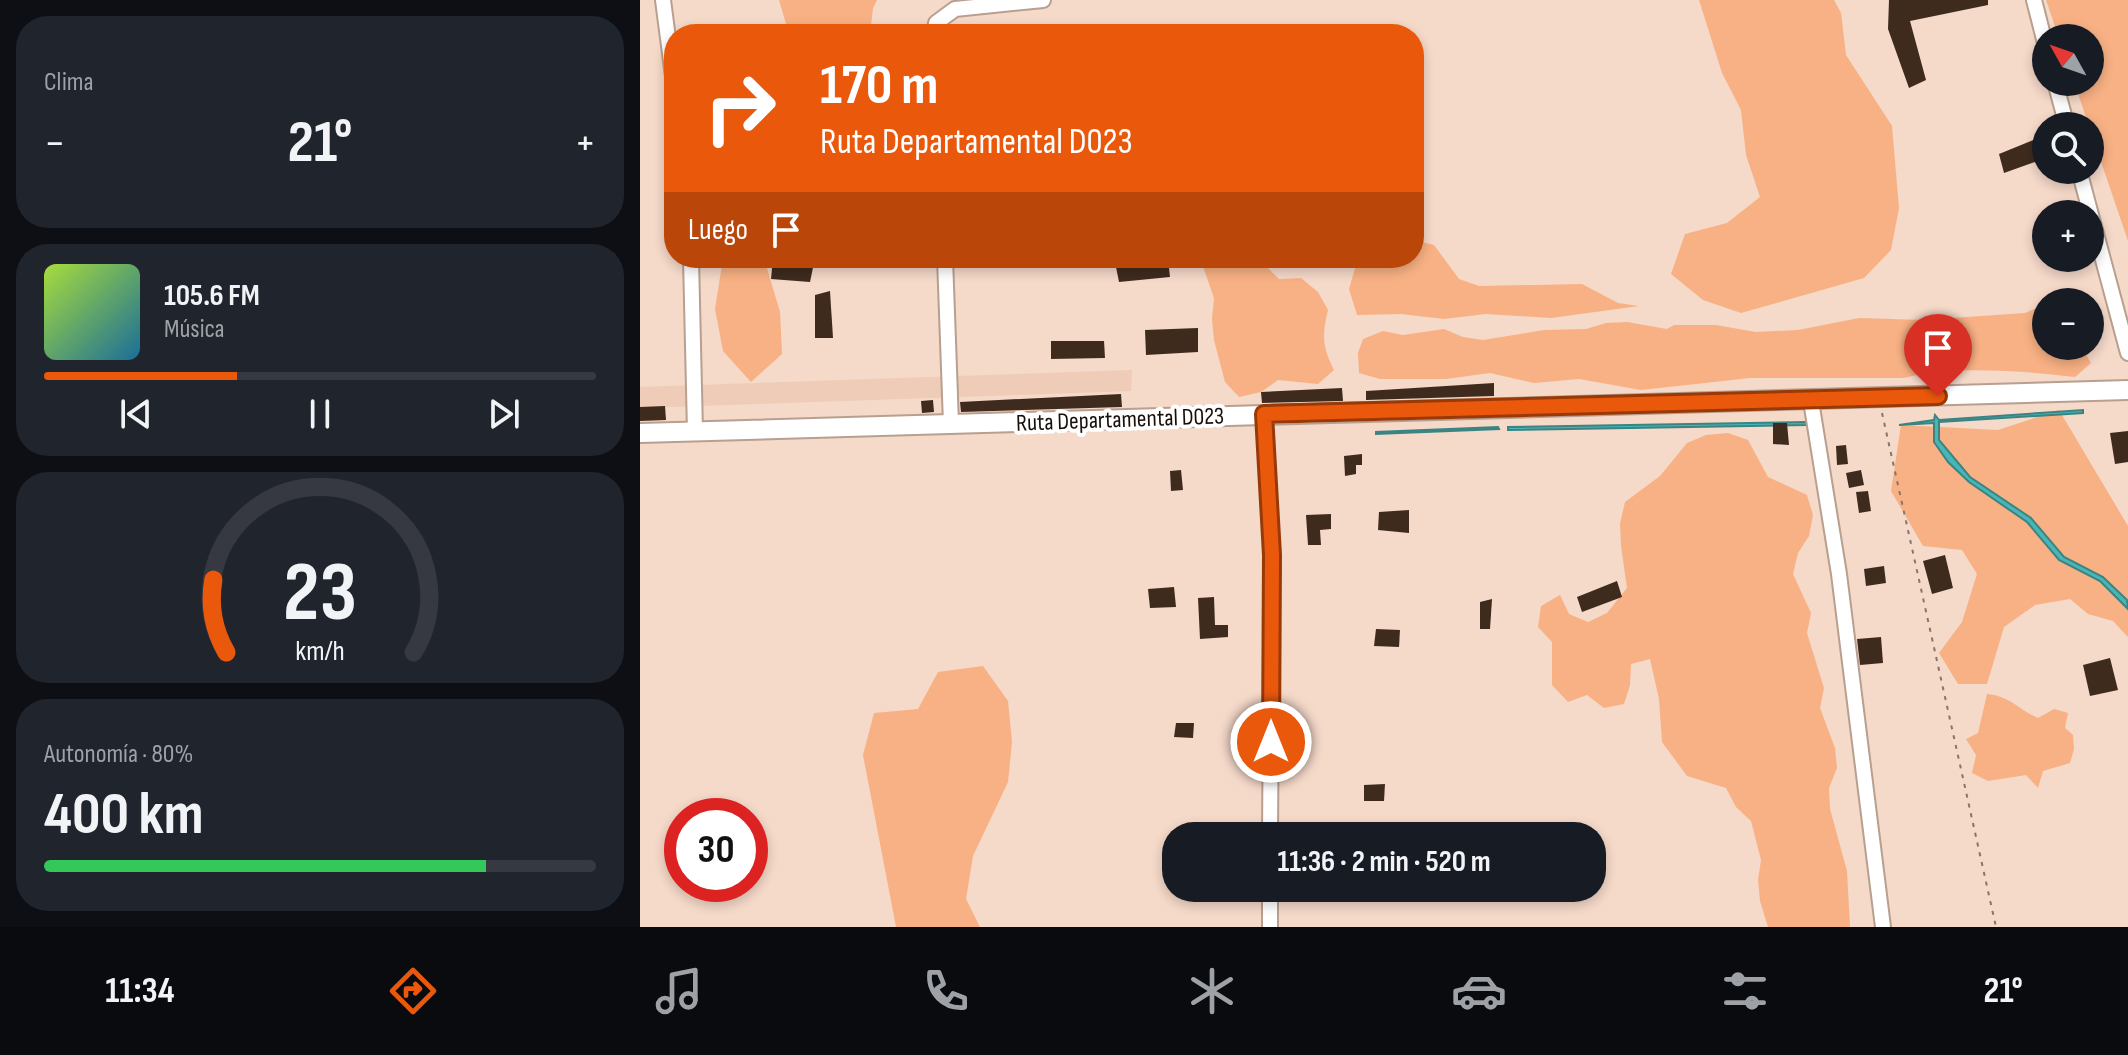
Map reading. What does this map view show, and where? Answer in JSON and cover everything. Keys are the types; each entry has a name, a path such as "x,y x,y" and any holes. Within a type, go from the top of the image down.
{"main road":[{"name":"Ruta Departamental D023","path":"640,433 2128,390"}],"street":[{"path":"663,0 666,24"},
{"path":"936,24 955,9 1043,0"},
{"path":"2034,0 2040,24"},
{"path":"2083,184 2128,353"},
{"path":"691,268 695,432"},
{"path":"945,268 951,424"},
{"path":"1811,401 1839,574 1883,927"},
{"path":"1264,414 1272,555 1270,822"},
{"path":"1270,902 1270,927"}],"path":[{"path":"1879,398 1996,927"}],"shaded area":[{"path":"779,0 877,0 871,24 786,24"},
{"path":"1699,0 1834,0 1841,13 1846,55 1892,126 1899,208 1891,250 1864,278 1741,313 1703,300 1671,274 1685,234 1727,223 1760,197 1746,155 1741,110 1722,73"},
{"path":"2046,0 2128,0 2128,241 2104,170 2104,112 2084,112 2079,96 2104,96 2104,24 2054,24"},
{"path":"1424,242 1434,245 1459,279 1479,286 1582,284 1618,303 1639,306 1551,318 1486,314 1444,319 1401,314 1357,315 1349,289 1355,268 1424,268"},
{"path":"721,268 767,268 780,312 782,354 751,382 723,351 715,309"},
{"path":"1204,268 1268,268 1279,279 1301,278 1318,292 1328,310 1324,341 1334,370 1318,384 1278,380 1261,392 1239,397 1225,382 1214,340 1214,298"},
{"path":"2032,310 2032,360 2089,360 2091,363 2075,377 1966,370 1904,378 1750,378 1641,390 1579,379 1534,383 1490,373 1446,379 1380,379 1359,373 1358,353 1363,339 1383,331 1403,335 1444,329 1463,337 1483,340 1544,330 1586,329 1606,323 1627,322 1667,329 1674,325 1716,325 1756,332 1798,330 1859,318 1923,320"},
{"path":"1132,370 1131,391 640,408 640,387"},
{"path":"2059,410 2128,526 2128,637 2113,621 2088,614 2070,599 2035,605 2004,627 1987,684 1958,684 1939,653 1962,622 1977,574 1962,550 1923,546 1891,491 1901,425 1998,430"},
{"path":"1728,433 1748,440 1768,477 1807,495 1813,515 1809,536 1798,553 1793,574 1811,613 1807,633 1824,688 1820,708 1835,748 1837,768 1829,788 1830,809 1847,871 1850,927 1768,927 1760,901 1758,880 1761,860 1751,821 1736,807 1726,788 1687,776 1662,742 1659,699 1650,659 1631,664 1630,685 1624,704 1604,708 1587,695 1568,702 1552,685 1552,642 1538,627 1541,606 1560,595 1569,614 1588,622 1607,613 1627,588 1620,524 1625,502 1660,476 1687,443 1706,435"},
{"path":"983,666 1008,701 1012,742 1008,782 973,856 966,899 980,927 896,927 863,755 874,713 918,709 938,672"},
{"path":"1987,694 2008,700 2038,718 2054,709 2068,713 2065,728 2073,735 2074,749 2070,763 2043,771 2038,788 2026,775 1988,781 1972,773 1976,755 1966,739 1978,733"}],"water":[{"path":"2083,410 2083,413 1939,422 1939,440 1970,477 2031,518 2064,557 2103,577 2127,600 2128,609 2100,581 2059,560 2027,522 1969,482 1948,462 1934,442 1934,423 1899,425 1934,420 1935,415 1939,420"},
{"path":"1806,422 1806,425 1508,430 1508,427"},
{"path":"1499,429 1376,434 1376,432"}],"building":[{"path":"1889,0 1988,0 1988,5 1910,21 1926,80 1909,88 1888,29"},
{"path":"2032,140 2032,163 2004,173 1999,154"},
{"path":"772,268 813,268 810,282 771,279"},
{"path":"1116,268 1169,268 1170,277 1119,282"},
{"path":"830,291 833,338 815,338 815,295"},
{"path":"1198,328 1198,352 1146,355 1145,330"},
{"path":"1051,341 1104,341 1105,358 1051,359"},
{"path":"1494,383 1494,396 1366,400 1366,391"},
{"path":"1342,388 1343,401 1262,403 1261,392"},
{"path":"1121,394 1122,407 961,412 960,402"},
{"path":"933,400 934,412 922,413 921,401"},
{"path":"665,406 666,420 640,421 640,407"},
{"path":"1773,423 1787,423 1789,445 1773,444"},
{"path":"2128,431 2128,462 2115,464 2110,433"},
{"path":"1846,445 1848,464 1837,465 1836,446"},
{"path":"1362,454 1362,465 1356,465 1356,474 1345,476 1344,456"},
{"path":"1181,470 1183,490 1171,491 1170,471"},
{"path":"1861,470 1864,485 1849,488 1846,473"},
{"path":"1868,491 1871,511 1859,513 1856,492"},
{"path":"1409,510 1409,533 1378,530 1379,512"},
{"path":"1331,514 1331,529 1320,530 1321,545 1308,545 1306,515"},
{"path":"1945,555 1953,588 1932,594 1923,561"},
{"path":"1884,566 1886,583 1866,586 1864,569"},
{"path":"1617,581 1622,597 1582,612 1577,597"},
{"path":"1174,587 1176,607 1150,608 1148,589"},
{"path":"1214,597 1215,625 1228,625 1228,637 1200,639 1198,598"},
{"path":"1492,599 1490,629 1480,629 1480,602"},
{"path":"1376,629 1400,630 1399,647 1374,646"},
{"path":"1881,637 1883,663 1860,665 1857,639"},
{"path":"2110,658 2118,690 2090,696 2083,665"},
{"path":"1176,723 1194,723 1193,738 1174,737"},
{"path":"1385,784 1384,801 1364,801 1364,785"}],"route":[{"path":"1271,742 1272,555 1264,414 1938,396"}]}
